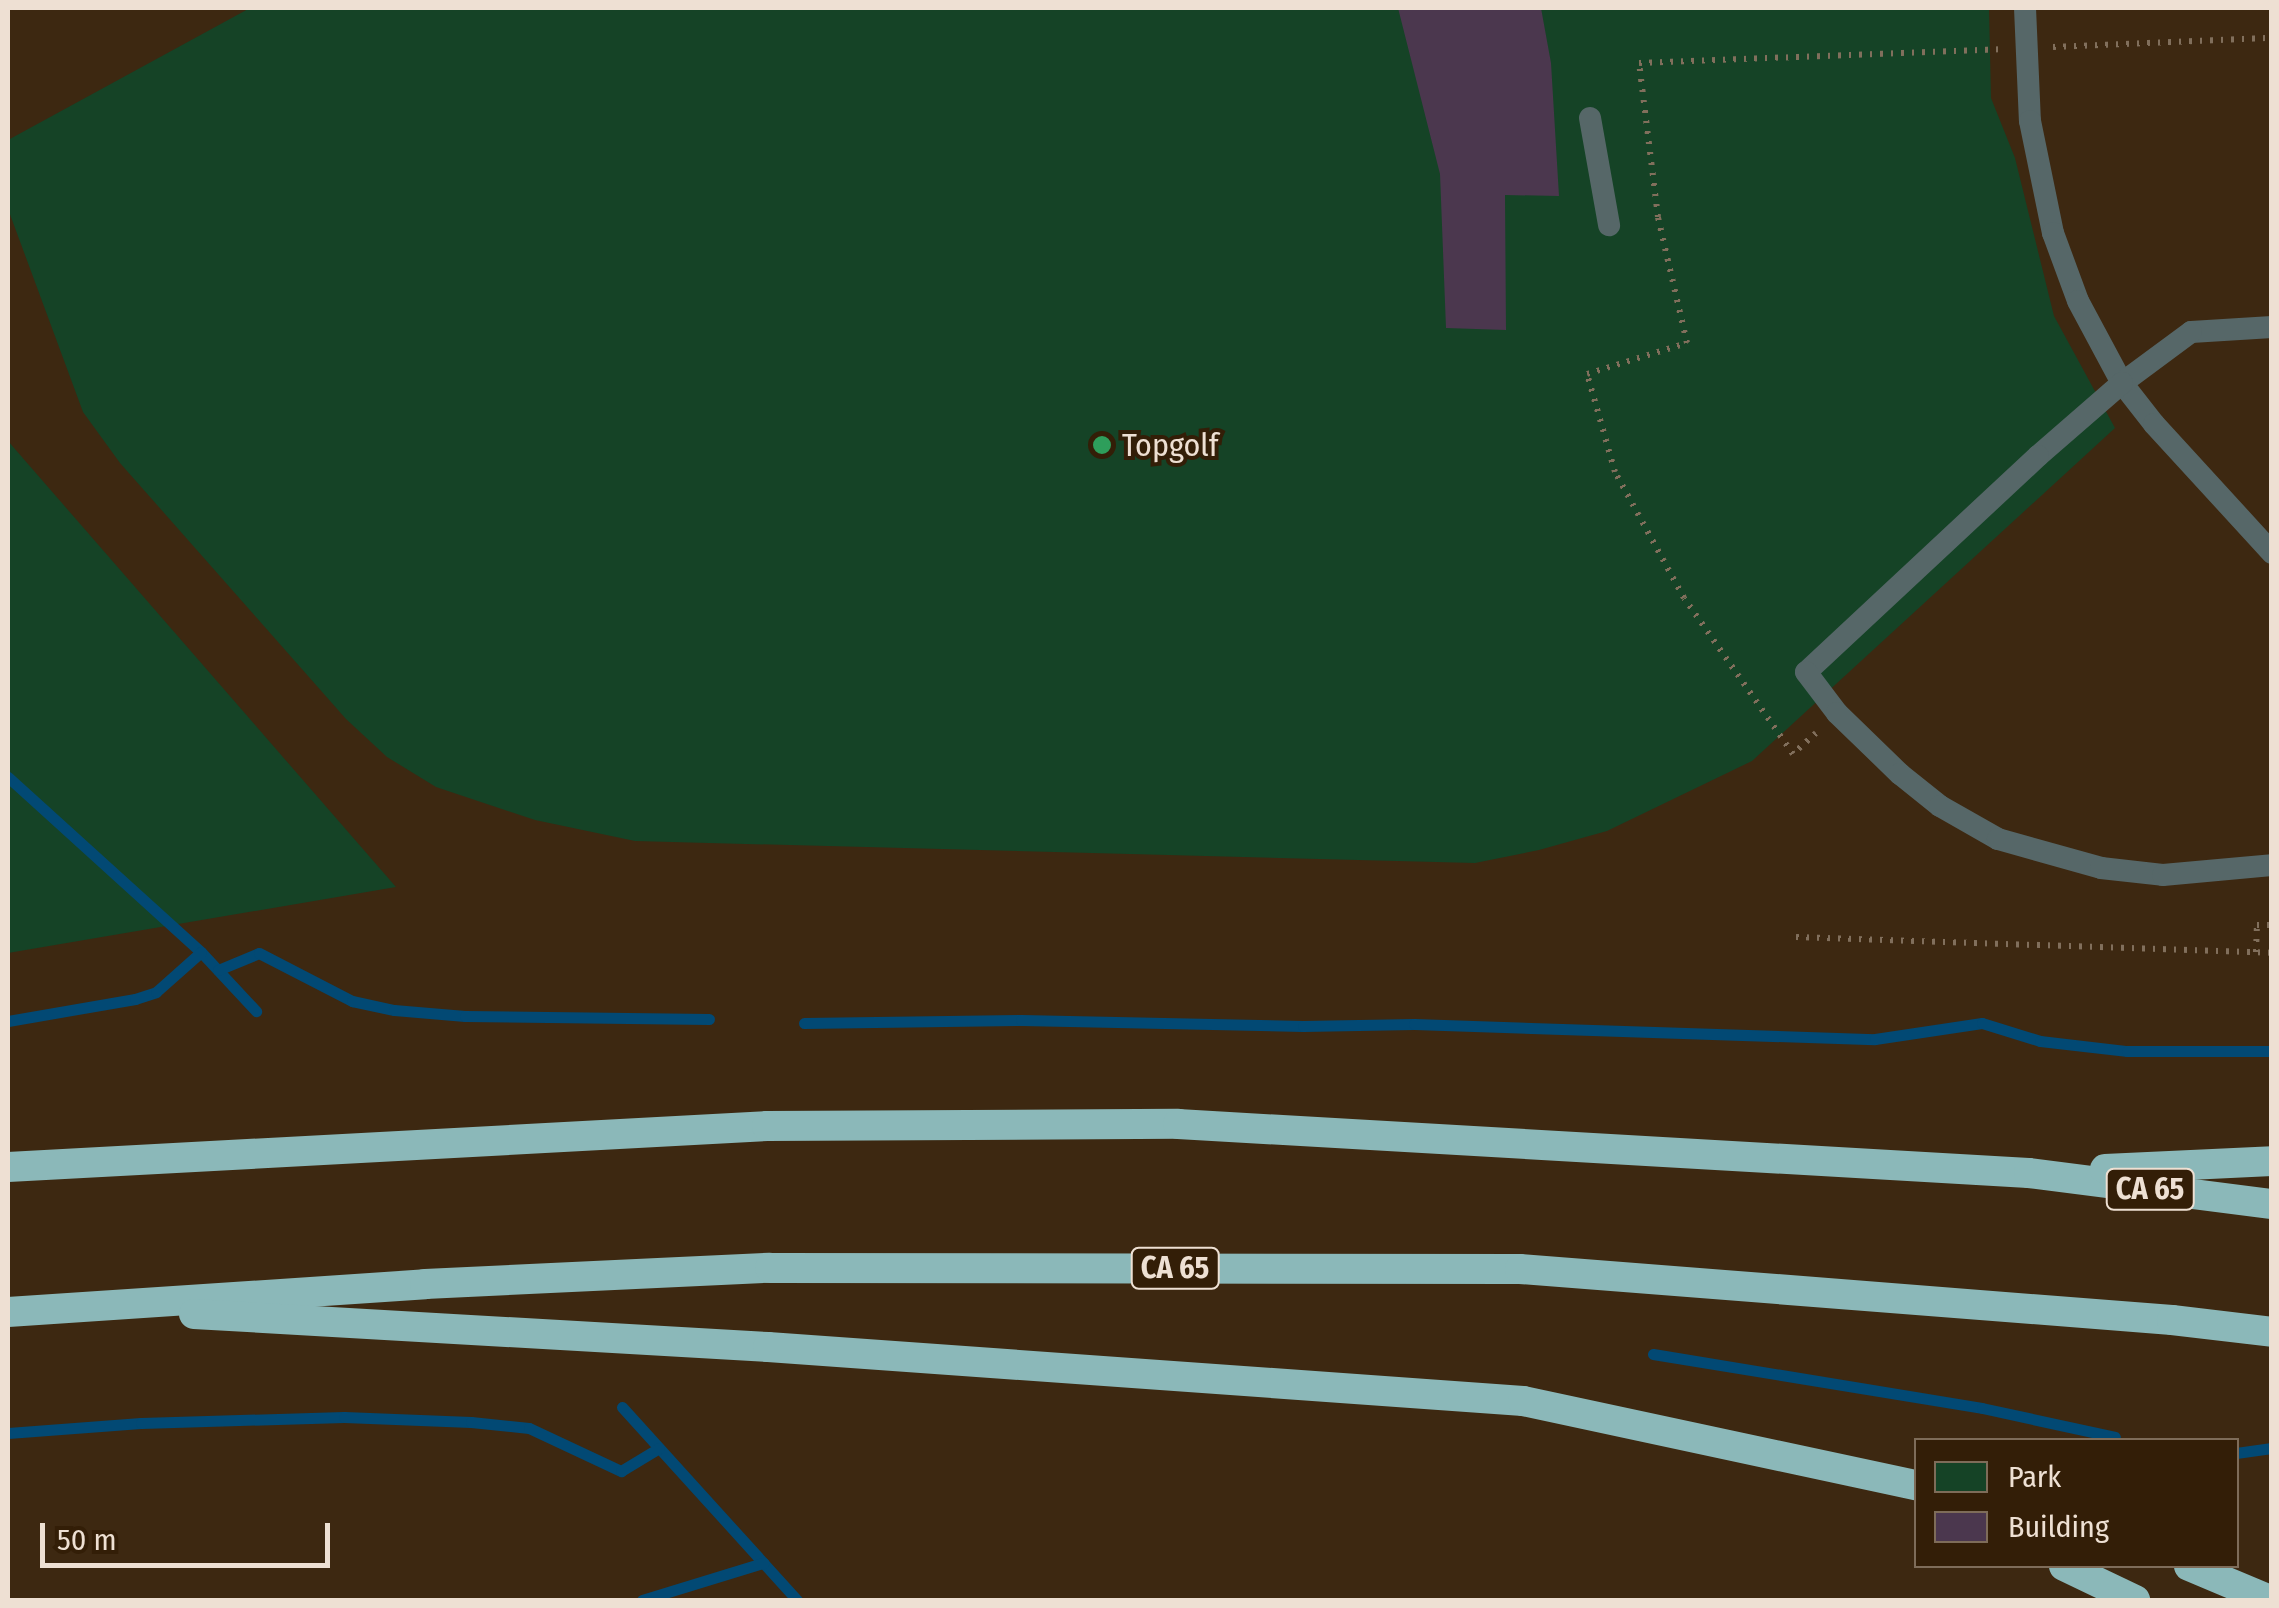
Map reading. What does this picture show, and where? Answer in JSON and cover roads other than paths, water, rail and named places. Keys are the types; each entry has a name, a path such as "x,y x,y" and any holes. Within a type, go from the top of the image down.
{"highway":[{"name":"CA 65","path":"8,1167 767,1126 1178,1124 2028,1174 2272,1204"},
{"path":"2028,1174 2272,1161"},
{"name":"CA 65","path":"8,1312 770,1268 1500,1269 1812,1290 2272,1332"},
{"path":"76,1306 427,1330 768,1347 1523,1401 1836,1471 1914,1484"},
{"path":"1836,1471 1914,1503"},
{"path":"2068,1568 2135,1600"},
{"path":"2194,1568 2270,1600"}],"lane":[{"path":"2025,8 2030,121 2053,233 2078,300 2122,383 2154,424 2272,553"},
{"path":"1590,118 1609,224"},
{"path":"2272,327 2191,332 2122,383 1959,527 1806,672 1838,713 1940,806 1998,839 2101,868 2163,875 2272,864"}],"waterway":[{"path":"8,777 201,952 256,1011"},
{"path":"8,1021 156,992 201,952"},
{"path":"218,970 259,953 352,1001 394,1010 465,1016 709,1019"},
{"path":"804,1023 1021,1020 1303,1026 1414,1024 1875,1039 1982,1023 2040,1041 2127,1051 2272,1051"},
{"path":"1653,1354 1982,1408 2115,1437"},
{"path":"622,1407 797,1600"},
{"path":"8,1433 141,1423 344,1417 471,1422 529,1428 621,1471 659,1448"},
{"path":"2239,1453 2272,1448"},
{"path":"642,1600 763,1563"}],"place":[{"name":"Topgolf","path":"1102,445"}]}
